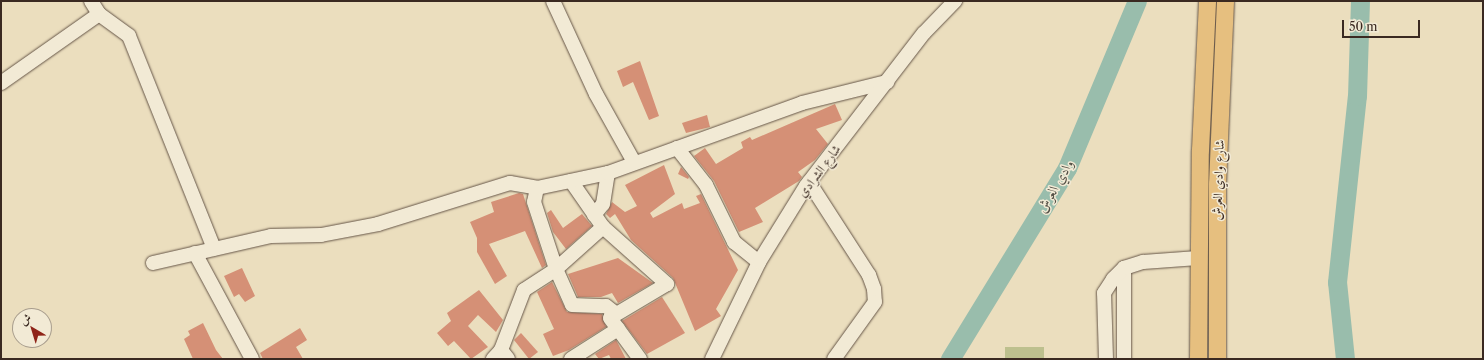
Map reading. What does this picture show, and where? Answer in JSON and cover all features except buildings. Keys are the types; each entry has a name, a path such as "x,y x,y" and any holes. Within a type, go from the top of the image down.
{"main road":[{"name":"شارع وادي العرش","path":"1198,359 1198,258 1207,1"},
{"name":"شارع وادي العرش","path":"1216,359 1217,184 1225,1"}],"street":[{"path":"90,1 99,14 129,36 214,249"},
{"path":"553,1 596,94 634,162"},
{"name":"شارع الشرادي","path":"712,359 759,262 809,182 924,33 955,1"},
{"path":"1,83 99,14"},
{"path":"152,263 270,236 321,235 378,224 510,183 530,184 537,188 608,173 634,162 802,103 887,82"},
{"path":"677,148 706,185 734,242 759,262"},
{"path":"594,215 603,204 608,173"},
{"path":"571,182 603,227 667,284 615,313 610,318 640,359"},
{"path":"809,182 869,275 874,289 875,302 834,359"},
{"path":"537,188 534,202 556,269 572,304 606,306 615,313"},
{"path":"500,356 524,290 556,269 603,227"},
{"path":"195,253 252,359"},
{"path":"1106,359 1104,293 1124,268 1143,262 1198,258"},
{"path":"1124,268 1124,359"},
{"path":"572,359 618,329"}],"green space":[{"path":"1005,347 1044,347 1044,359 1005,359"}],"waterway":[{"name":"وادي العرش","path":"950,359 1067,168 1137,1"},
{"name":"وادي العرش","path":"1345,359 1337,282 1357,96 1360,1"}]}
